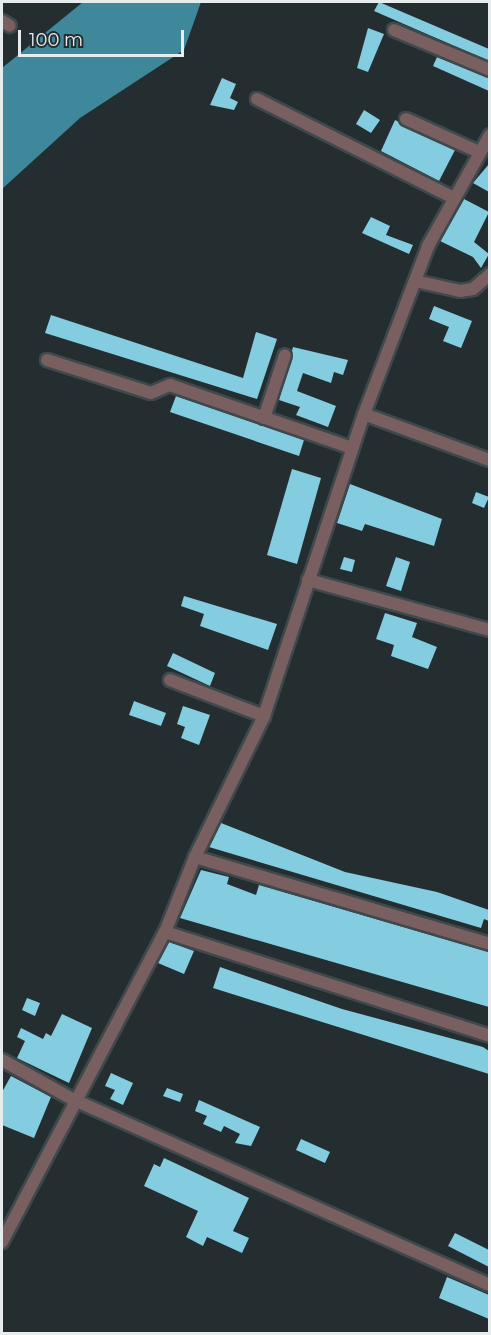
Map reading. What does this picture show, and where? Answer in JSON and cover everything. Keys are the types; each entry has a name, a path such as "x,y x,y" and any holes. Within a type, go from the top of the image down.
{"street":[{"path":"394,30 489,70"},
{"path":"257,99 454,198"},
{"path":"406,119 479,152"},
{"path":"2,1242 72,1099 165,932 195,857 264,716 352,448 415,281 454,198 489,135"},
{"path":"415,281 460,291 473,289 489,274"},
{"path":"264,418 285,355"},
{"path":"47,360 151,393 170,385 352,448"},
{"path":"364,414 489,460"},
{"path":"308,580 489,630"},
{"path":"170,680 264,716"},
{"path":"195,857 489,944"},
{"path":"165,932 489,1036"},
{"path":"2,1060 72,1099 489,1285"}],"water":[{"path":"83,2 201,2 184,50 80,118 2,189 2,68"}],"building":[{"path":"379,2 489,49 489,61 374,11"},
{"path":"368,28 384,34 368,72 357,68"},
{"path":"437,57 489,78 489,91 433,66"},
{"path":"222,78 236,84 230,98 238,102 234,110 210,105"},
{"path":"364,110 380,120 371,133 356,124"},
{"path":"395,120 455,150 439,181 381,151"},
{"path":"489,164 489,192 473,183"},
{"path":"464,199 489,212 474,242 489,254 481,268 473,257 440,241"},
{"path":"371,217 390,226 386,235 413,245 409,254 362,233"},
{"path":"434,306 472,321 461,348 443,341 449,327 429,319"},
{"path":"51,315 243,378 256,332 277,339 257,399 45,333"},
{"path":"293,347 348,360 343,375 334,372 331,383 303,373 297,391 336,406 328,427 296,415 300,407 279,400"},
{"path":"176,396 304,440 299,456 170,412"},
{"path":"292,469 321,478 297,564 267,555"},
{"path":"350,484 442,519 434,546 365,524 362,531 337,523"},
{"path":"476,492 489,497 484,508 472,503"},
{"path":"344,557 355,560 352,572 340,569"},
{"path":"396,557 410,562 401,591 386,586"},
{"path":"184,596 277,624 268,650 200,626 204,614 181,606"},
{"path":"385,613 417,623 412,637 437,647 428,669 391,656 394,645 376,639"},
{"path":"173,653 215,673 210,686 167,666"},
{"path":"134,701 166,713 161,726 129,715"},
{"path":"183,706 210,715 199,745 181,738 185,727 177,724"},
{"path":"221,823 345,872 437,892 489,910 489,921 484,919 481,928 209,847"},
{"path":"201,870 229,877 227,884 256,895 259,885 489,952 489,1007 180,918"},
{"path":"169,942 194,951 184,974 158,963"},
{"path":"220,967 342,1009 483,1047 489,1051 489,1074 213,988"},
{"path":"27,998 40,1003 35,1016 22,1010"},
{"path":"62,1014 92,1028 69,1083 17,1058 25,1041 17,1037 21,1028 43,1039 46,1033 51,1036"},
{"path":"111,1073 133,1083 123,1105 110,1099 115,1090 105,1086"},
{"path":"11,1076 51,1097 34,1138 2,1125 2,1092"},
{"path":"167,1088 183,1094 180,1102 163,1096"},
{"path":"199,1100 260,1127 251,1146 235,1143 240,1134 224,1126 221,1132 203,1124 207,1116 195,1111"},
{"path":"301,1139 330,1152 325,1163 296,1150"},
{"path":"164,1158 249,1198 233,1231 249,1238 242,1253 207,1237 203,1246 186,1237 198,1211 144,1186 154,1164 160,1167"},
{"path":"455,1233 489,1250 489,1267 448,1246"},
{"path":"447,1277 489,1295 489,1319 439,1298"}]}
